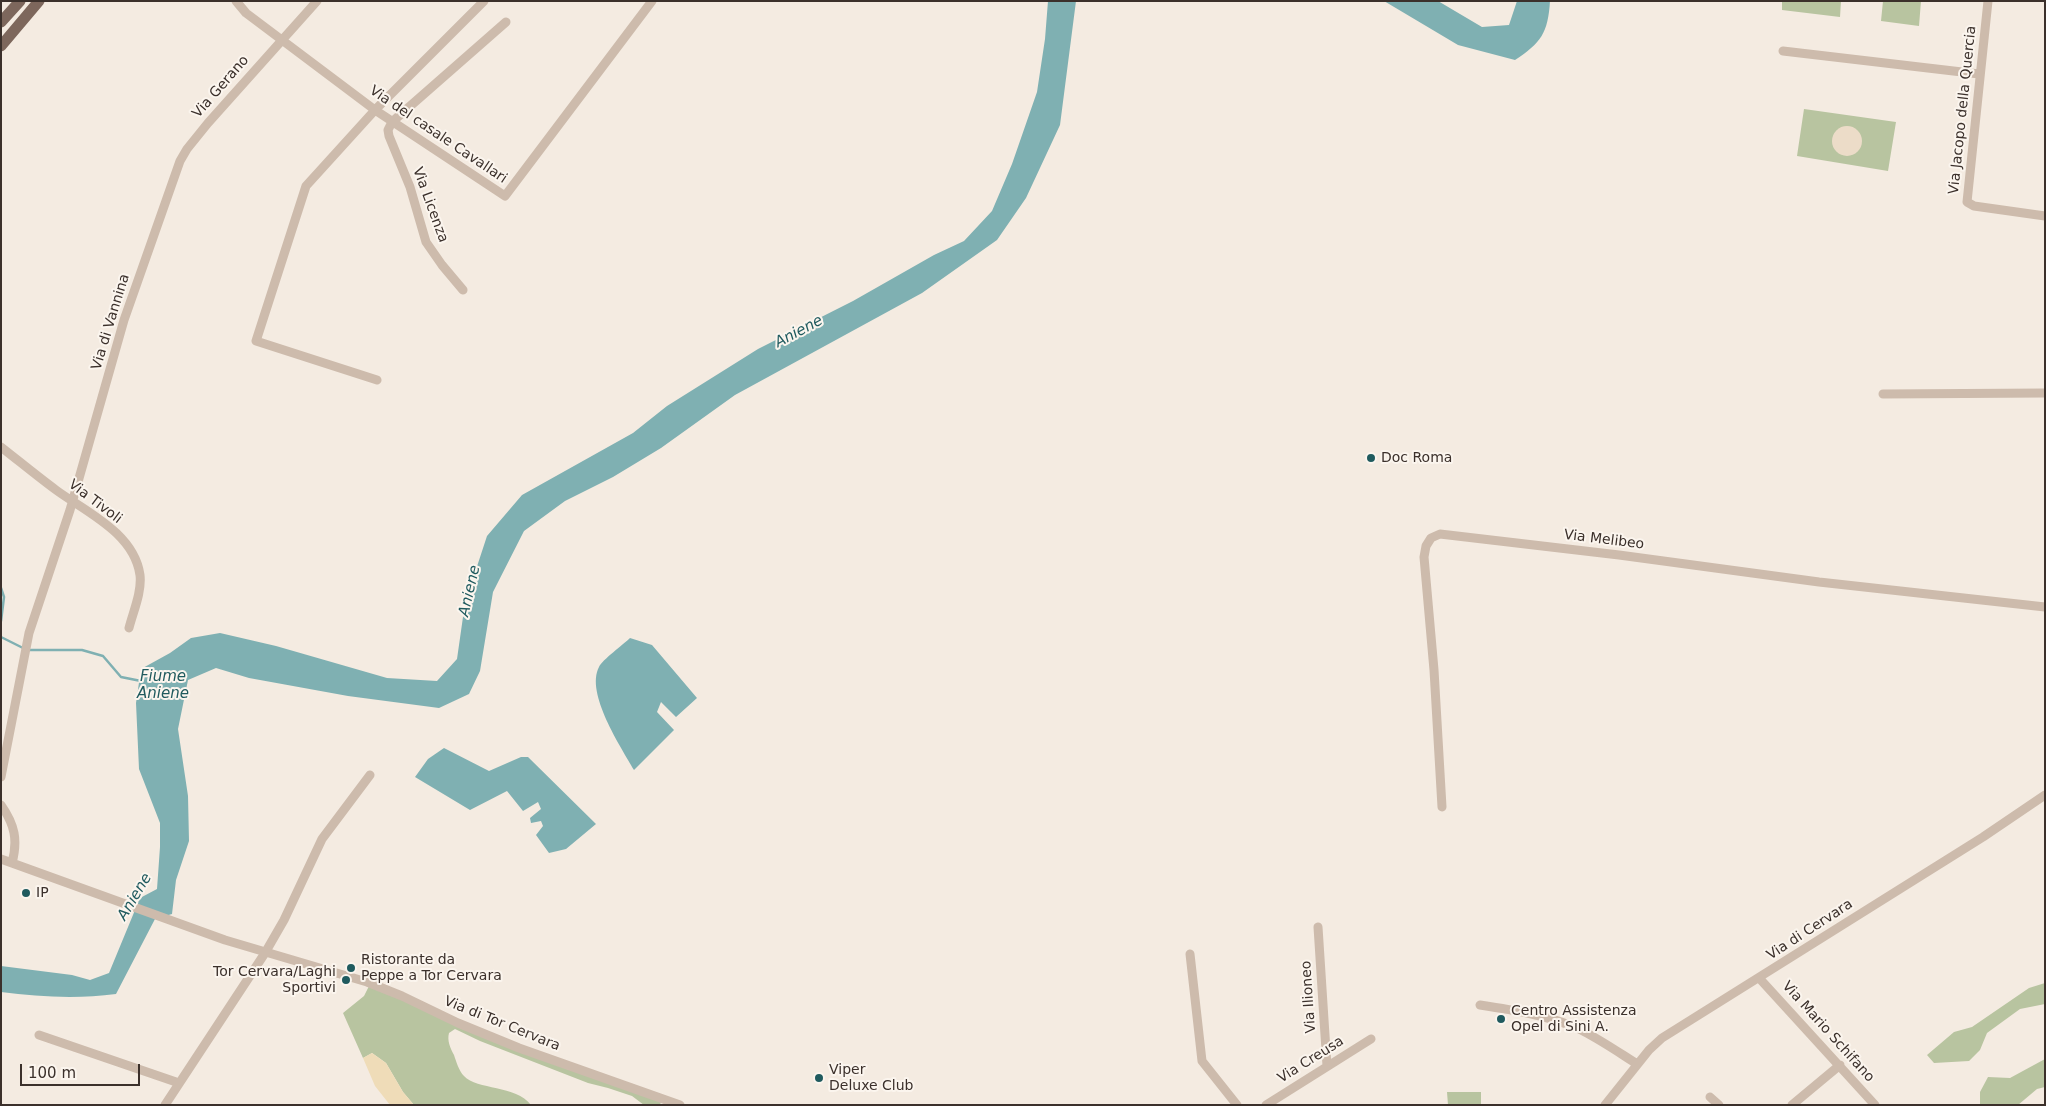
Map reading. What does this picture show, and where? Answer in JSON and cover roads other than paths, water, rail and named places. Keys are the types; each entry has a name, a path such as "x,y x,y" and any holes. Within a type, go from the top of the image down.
{"main road":[{"path":"2,19 20,1"},
{"path":"1,46 39,1"}],"street":[{"name":"Via del casale Cavallari","path":"236,1 246,13 375,110 505,196 652,1"},
{"path":"281,40 317,1"},
{"path":"377,380 256,342 306,186 375,110 484,1"},
{"name":"Via Jacopo della Quercia","path":"1988,1 1967,202 1974,206 2045,216"},
{"path":"392,122 506,22"},
{"name":"Via Gerano","path":"183,154 281,40"},
{"path":"1782,50 1979,74"},
{"name":"Via Licenza","path":"392,122 388,130 389,136 410,187 426,242 463,290"},
{"name":"Via di Vannina","path":"1,777 29,633 72,501 124,320 183,154"},
{"path":"1883,394 2045,393"},
{"name":"Via Tivoli","path":"1,447 103,522 134,556 140,579 129,628"},
{"name":"Via Melibeo","path":"1442,807 1434,670 1424,558 1426,546 1431,538 1440,534 1618,555 1819,582 2045,607"},
{"path":"165,1105 265,953 284,920 322,839 370,775"},
{"name":"Via di Cervara","path":"1605,1105 1637,1064 1662,1038 1760,979 1983,837 2045,795"},
{"path":"1,805 10,821 16,841 12,863 1,859"},
{"name":"Via di Tor Cervara","path":"12,863 265,953 368,982 402,996 458,1024 674,1104"},
{"name":"Via Ilioneo","path":"1318,927 1327,1066"},
{"path":"1190,954 1202,1061 1237,1105"},
{"name":"Via Mario Schifano","path":"1760,979 1875,1105"},
{"path":"1480,1005 1528,1012 1562,1022 1579,1029 1637,1064"},
{"path":"39,1035 180,1083"},
{"name":"Via Creusa","path":"1266,1105 1371,1039"},
{"path":"1792,1105 1840,1065"},
{"path":"1710,1097 1719,1105"}],"water":[{"name":"Fiume Aniene","path":"1048,1 1076,1 1060,125 1026,198 997,240 922,293 735,395 661,448 613,477 565,501 524,531 493,592 480,671 469,694 439,708 348,696 249,678 216,668 188,680 178,729 188,796 189,841 176,880 172,914 155,919 116,994 59,997 1,992 1,966 72,975 90,980 109,973 140,898 157,889 160,823 139,769 136,703 141,669 170,653 191,638 220,633 276,646 387,678 437,681 457,659 465,603 487,536 522,495 633,433 667,406 758,349 853,301 934,255 964,241 992,211 1012,164 1037,92 1045,39"},
{"path":"1384,1 1438,1 1482,27 1509,25 1517,1 1550,1 1547,21 1542,36 1531,48 1515,60 1458,45"},
{"path":"630,638 652,645 697,698 676,717 661,702 657,712 674,730 634,770 606,720 600,705 596,678 601,664"},
{"path":"444,748 489,771 521,757 528,757 596,824 566,849 549,853 536,835 543,826 541,821 531,823 530,818 541,809 538,802 523,811 507,791 470,810 415,777 428,759"}],"waterway":[{"path":"1,588 4,597 1,621"},
{"path":"1,637 27,650 82,650 103,656 121,677 141,681"}],"place":[{"name":"Doc Roma","path":"1371,458"},
{"name":"IP","path":"26,893"},
{"name":"Ristorante da Peppe a Tor Cervara","path":"351,968"},
{"name":"Tor Cervara/Laghi Sportivi","path":"346,980"},
{"name":"Centro Assistenza Opel di Sini A.","path":"1501,1019"},
{"name":"Viper Deluxe Club","path":"819,1078"}],"water label":[{"name":"Aniene","path":"799,332"},
{"name":"Aniene","path":"470,591"},
{"name":"Aniene","path":"135,897"}]}
